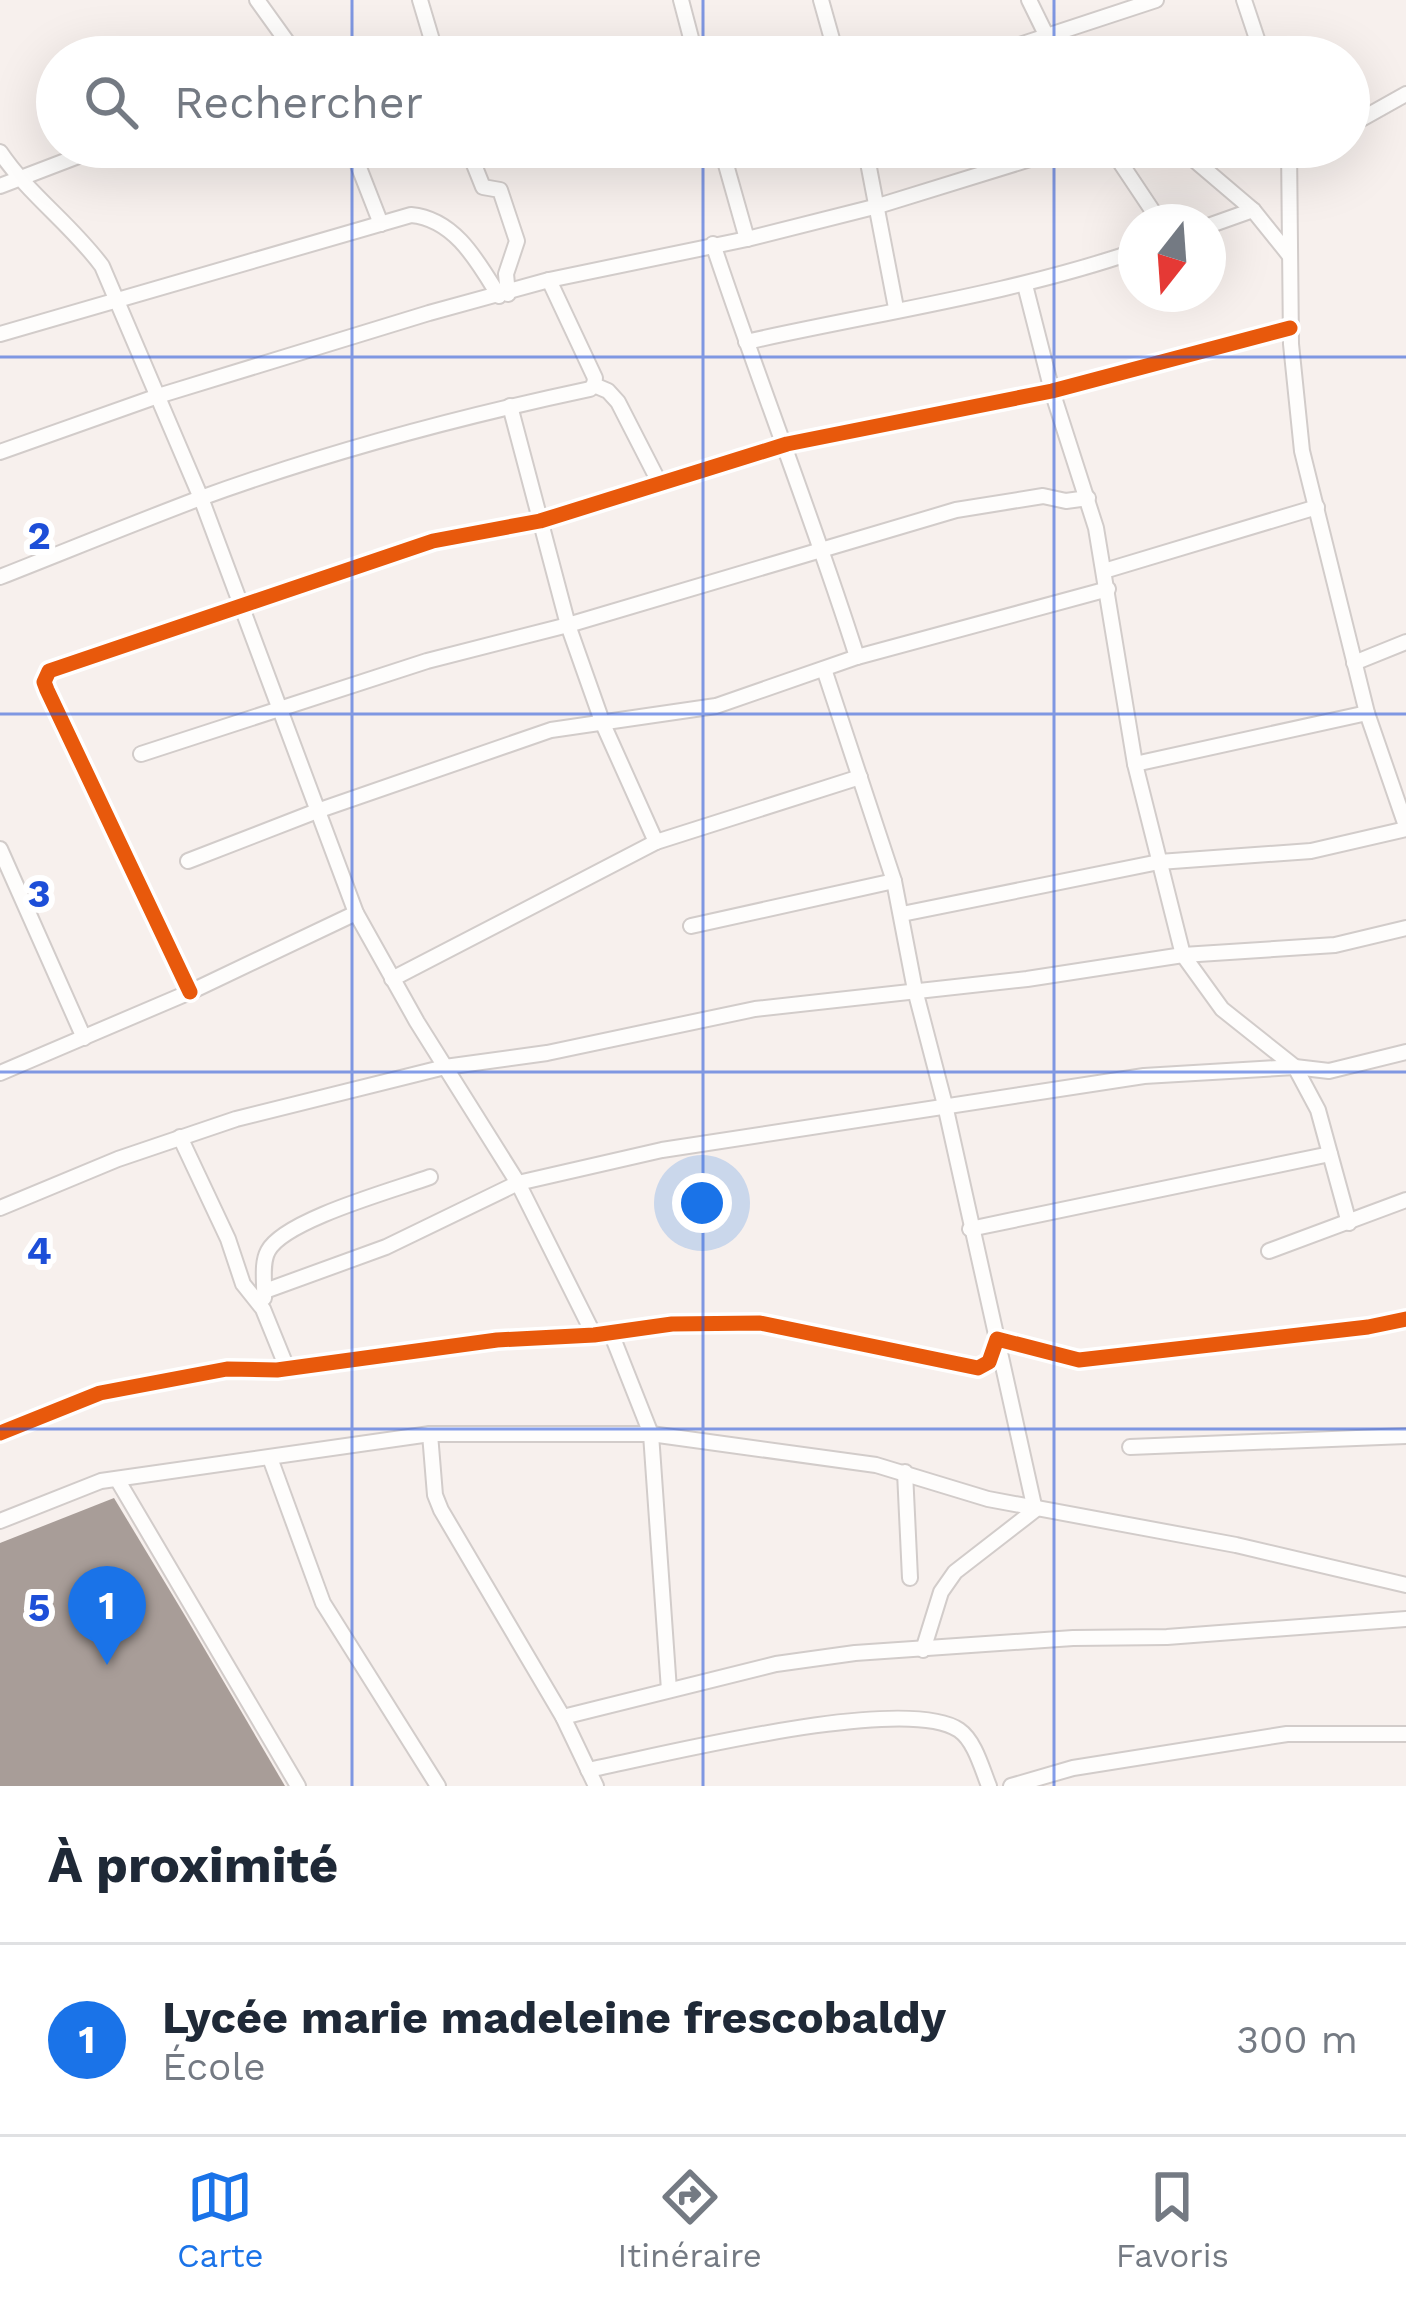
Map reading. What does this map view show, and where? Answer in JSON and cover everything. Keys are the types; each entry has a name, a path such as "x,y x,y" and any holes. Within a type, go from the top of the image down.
{"street":[{"path":"257,0 283,36"},
{"path":"420,0 431,36"},
{"path":"681,0 690,36"},
{"path":"821,0 832,36"},
{"path":"1029,0 1045,36 1128,4 1156,0"},
{"path":"1244,0 1256,36"},
{"path":"1370,114 1406,94"},
{"path":"0,152 18,179 77,232 102,266 201,498 356,913 518,1183 594,1336"},
{"path":"0,186 47,168"},
{"path":"358,168 381,224"},
{"path":"475,168 483,187 500,190 517,241 503,295"},
{"path":"728,168 747,239"},
{"path":"870,168 896,308"},
{"path":"0,452 158,396 429,313 549,280 878,206 1001,168"},
{"path":"1124,168 1148,204"},
{"path":"1204,168 1253,210 1291,257"},
{"path":"902,914 1159,862 1311,851 1406,828 1367,713 1303,452 1290,328 1290,168"},
{"path":"1226,220 1253,210"},
{"path":"0,334 411,215 440,224 472,253 503,295"},
{"path":"713,244 760,387 787,444 857,657"},
{"path":"746,342 1025,285 1118,257"},
{"path":"0,577 201,498 510,406 590,389 595,378 549,280"},
{"path":"1025,285 1052,391 1088,497 1108,589 1135,764 1183,955 1222,1010 1294,1067 1318,1110 1349,1223"},
{"path":"190,992 44,682 50,671 433,541 540,521 787,444 1052,391 1290,328"},
{"path":"594,385 618,402 660,484"},
{"path":"510,406 568,625 603,724 656,842"},
{"path":"141,754 427,661 568,625 956,510 1043,496 1066,501 1088,497"},
{"path":"1104,571 1317,507"},
{"path":"188,861 532,736 716,706 857,657 1108,589"},
{"path":"1354,663 1406,642"},
{"path":"824,669 894,881 1035,1510"},
{"path":"1135,764 1367,713"},
{"path":"392,979 656,842 860,777"},
{"path":"0,849 84,1038"},
{"path":"691,926 894,881"},
{"path":"0,1073 190,992 356,913"},
{"path":"0,1208 236,1119 445,1067 547,1053 755,1010 1028,979 1183,955 1335,945 1406,928"},
{"path":"265,1291 386,1247 518,1183 662,1150 1188,1071 1340,1070 1406,1052"},
{"path":"180,1137 228,1239 243,1284 263,1309 287,1368"},
{"path":"970,1229 1330,1154"},
{"path":"263,1309 264,1259 287,1229 430,1177"},
{"path":"1269,1251 1406,1200"},
{"path":"997,1339 1079,1360 1368,1328 1406,1319"},
{"path":"0,1433 100,1393 227,1369 287,1368 497,1340 594,1336 672,1324 760,1323 978,1368 989,1362 997,1339"},
{"path":"611,1333 651,1435 669,1690"},
{"path":"267,1370 276,1346"},
{"path":"430,1433 435,1495 441,1510 562,1717 596,1786"},
{"path":"0,1520 85,1485 430,1433 651,1435 905,1472 1035,1510 1236,1545 1406,1585"},
{"path":"1130,1447 1406,1436"},
{"path":"270,1458 323,1603 438,1786"},
{"path":"905,1472 910,1578"},
{"path":"117,1479 298,1786"},
{"path":"923,1650 941,1592 955,1572 1035,1510"},
{"path":"562,1717 776,1664 854,1653 1406,1619"},
{"path":"588,1770 811,1727 928,1719 948,1724 968,1738 989,1786"},
{"path":"1011,1786 1073,1768 1244,1740 1406,1733"}],"building":[{"path":"114,1498 285,1786 0,1786 0,1543"}],"cycle path":[{"path":"190,992 47,690 44,682 49,671 433,541 540,521 787,444 1052,391 1290,328"},
{"path":"0,1433 100,1393 227,1369 277,1370 497,1340 594,1335 672,1324 760,1323 978,1368 989,1362 997,1339 1079,1360 1406,1319"}],"place":[{"name":"Lycée marie madeleine frescobaldy","path":"107,1665"}]}
